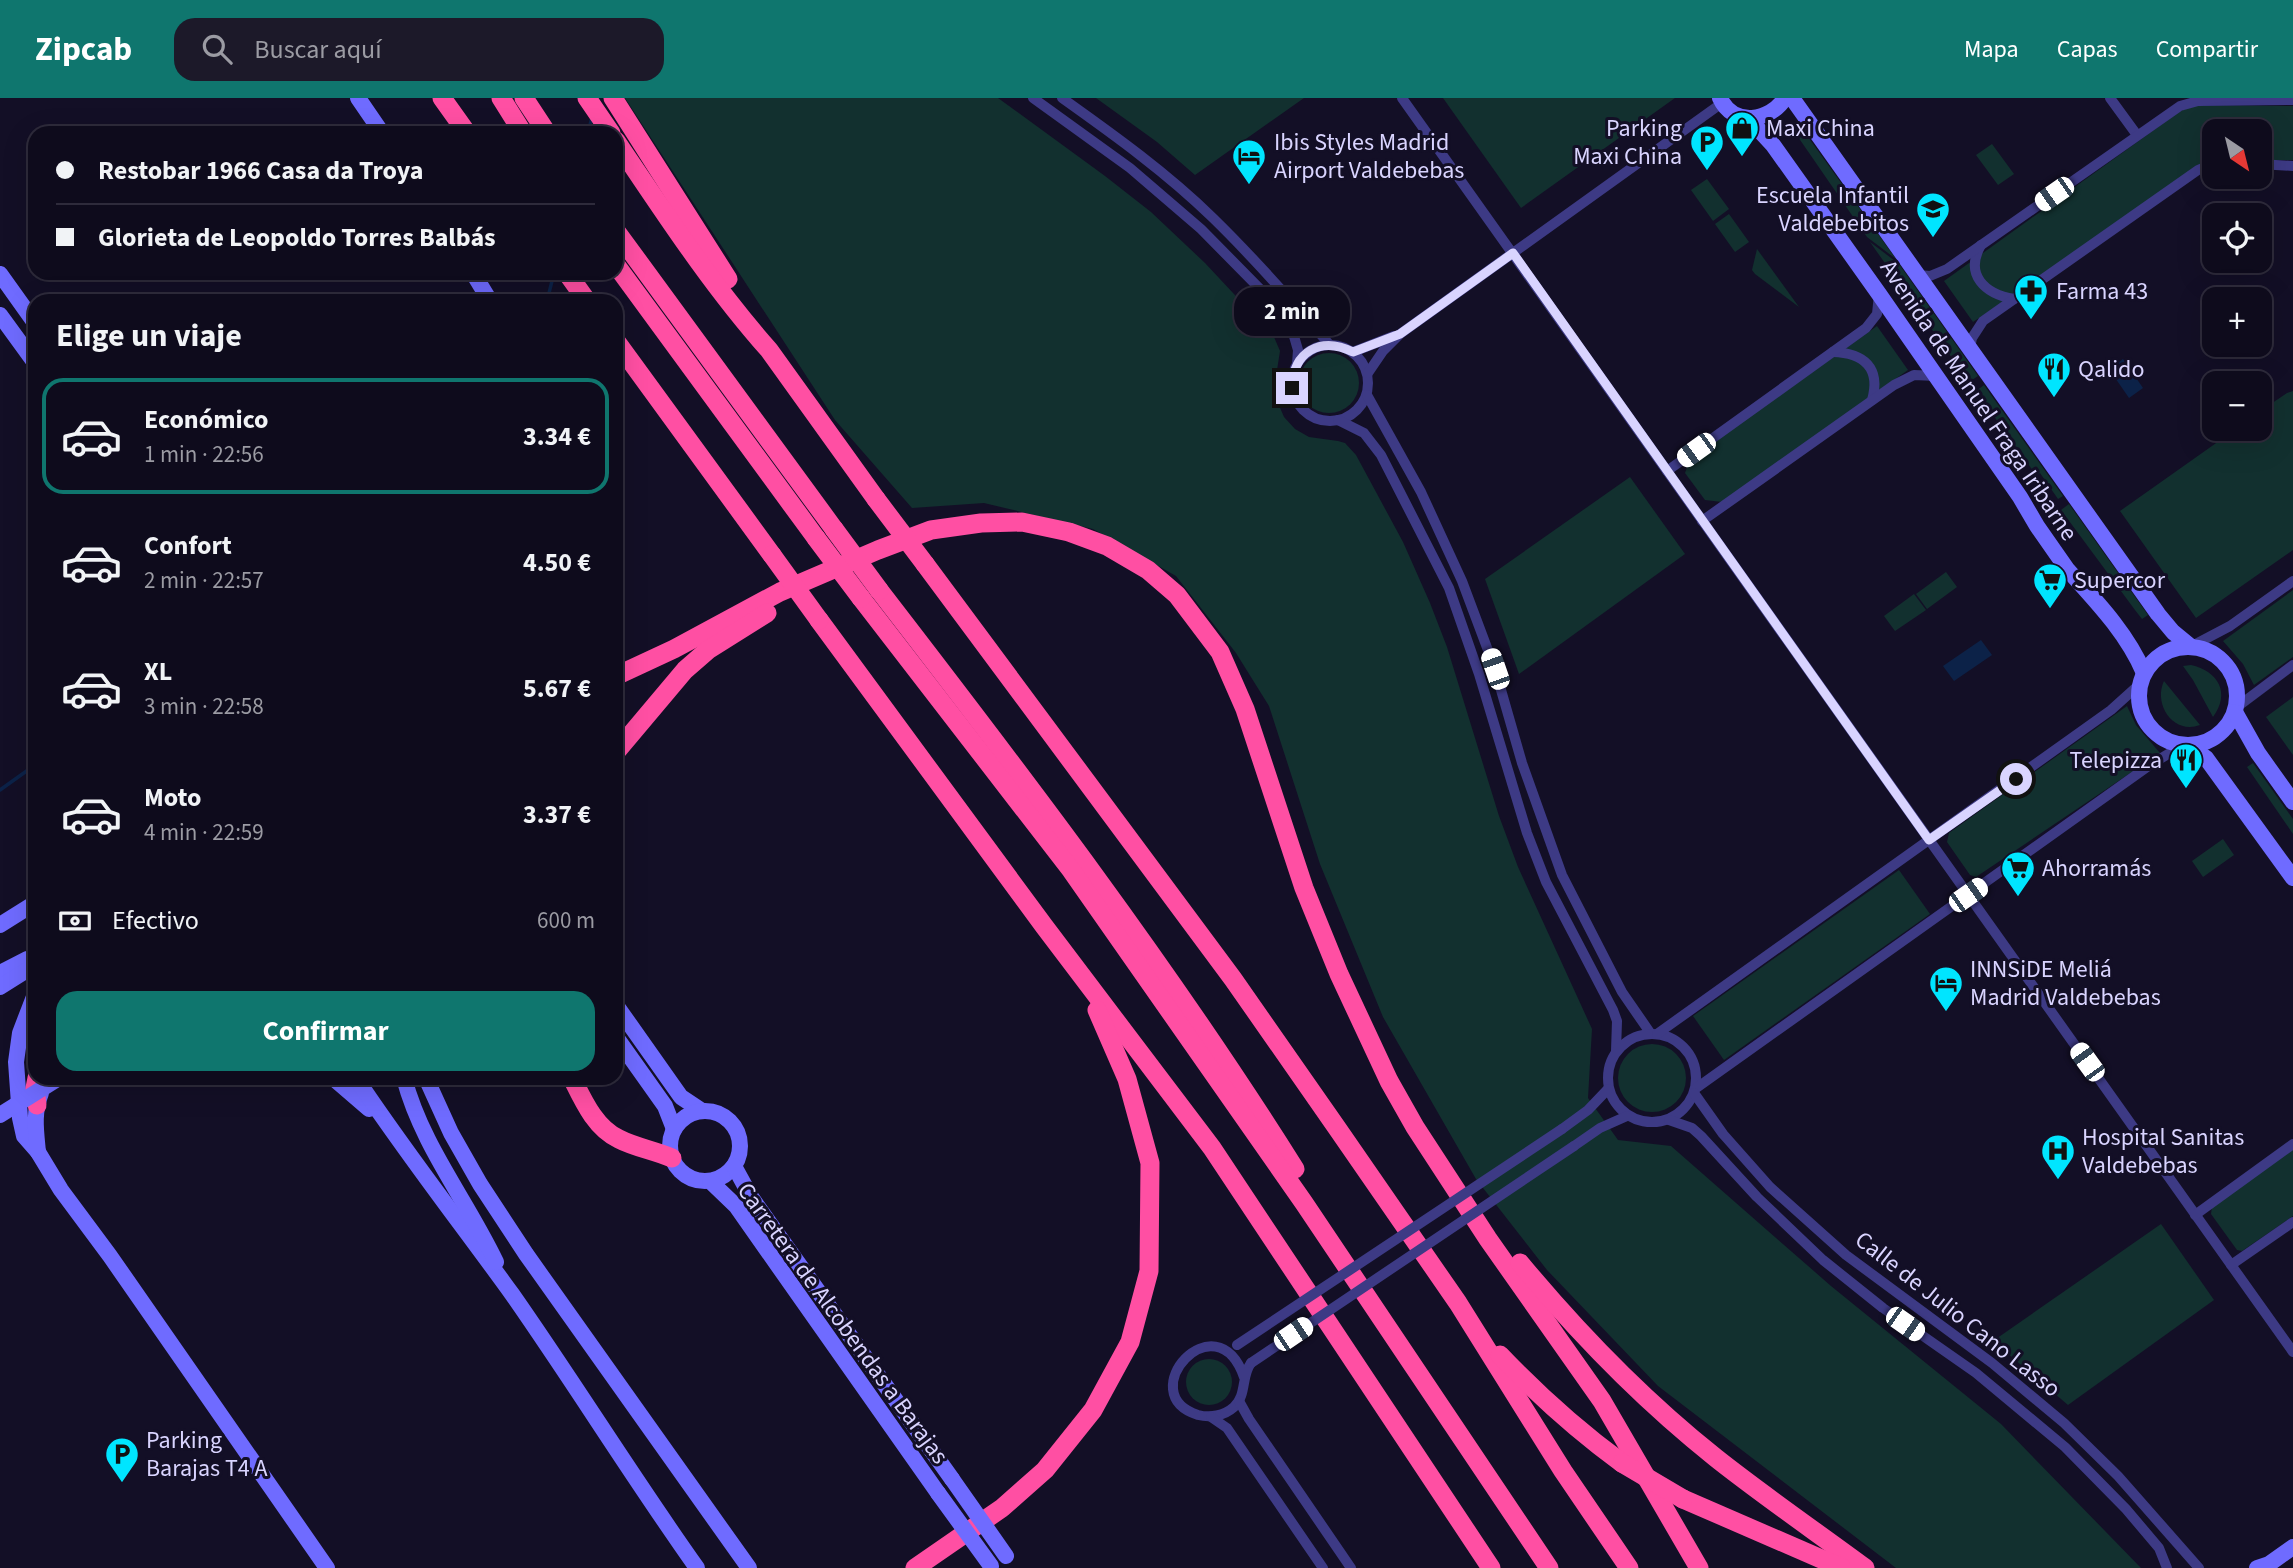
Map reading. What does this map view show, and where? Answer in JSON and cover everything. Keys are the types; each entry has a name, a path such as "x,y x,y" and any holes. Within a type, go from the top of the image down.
{"highway":[{"path":"442,98 462,126"},
{"path":"501,98 529,126"},
{"path":"524,98 532,126"},
{"path":"587,98 606,126"},
{"path":"613,98 755,321 769,350"},
{"path":"623,152 699,260 769,350 876,499 1233,979 1458,1303 1563,1471 1629,1568"},
{"path":"623,241 825,534"},
{"path":"623,274 825,534 1071,870 1296,1192 1549,1568"},
{"path":"623,351 1044,926 1212,1148 1491,1568"},
{"path":"623,673 674,649 780,592 931,530 981,523 1022,522 1069,532 1107,546 1148,570 1177,595 1220,652 1245,709 1304,888 1339,974 1389,1081 1415,1127 1488,1240 1602,1401 1699,1568"},
{"path":"623,744 685,670 708,650 786,602 819,576"},
{"path":"623,682 674,649"},
{"path":"915,1568 1002,1508 1045,1470 1093,1410 1129,1342 1149,1272 1150,1163 1127,1079 1100,1015 1044,926"},
{"path":"1366,1032 1421,1123 1496,1234 1573,1324 1644,1396 1698,1443 1865,1568"},
{"path":"576,1085 600,1124 618,1139 672,1158"},
{"path":"1458,1303 1492,1346 1535,1392 1578,1431 1622,1463 1683,1499 1842,1568"}],"street":[{"path":"358,98 377,126"},
{"path":"1033,98 1130,168 1201,229 1267,296 1291,327 1298,350 1292,388 1303,410 1326,421 1338,420 1351,415 1367,395 1368,373 1362,361 1342,346 1329,344 1316,347 1297,364"},
{"path":"1062,98 1139,154 1213,217 1296,304 1329,344"},
{"path":"1402,98 2293,1352"},
{"path":"1748,118 1765,116 1785,98"},
{"name":"Avenida de Manuel Fraga Iribarne","path":"1792,98 2158,614 2173,632 2191,646"},
{"path":"2110,98 2137,135"},
{"path":"1917,275 1940,272 2172,110 2189,103 2293,100"},
{"path":"1368,373 1383,351 1400,334 1721,101"},
{"name":"Avenida de Manuel Fraga Iribarne","path":"1721,101 1738,116 1748,118 1773,145 1880,294 2067,569 2094,597 2116,627 2143,678"},
{"path":"2272,165 2293,166"},
{"path":"1969,348 1983,321 2202,168"},
{"path":"1981,245 1975,262 1984,287 2000,297 2014,299"},
{"path":"0,274 28,313"},
{"path":"1667,471 1871,324 1877,314 1880,294"},
{"path":"0,315 28,353"},
{"path":"1353,352 1400,334"},
{"path":"1833,352 1849,353 1865,361 1875,376 1876,388 1872,400"},
{"path":"1702,522 1906,378 1923,374 1936,376"},
{"path":"1367,395 1420,492 1462,581 1495,669 1522,763 1562,875 1615,981 1635,1014 1654,1034"},
{"path":"1338,420 1364,433 1381,455 1449,588 1541,869 1617,1021 1616,1051"},
{"path":"1654,1034 2111,710 2143,678 2160,656 2176,648 2191,646 2230,626 2293,581"},
{"path":"1695,1091 1696,1074 1692,1059 1684,1047 1671,1038 1654,1034 1638,1036 1616,1051 1609,1063 1608,1089 1615,1104 1627,1116 1653,1123 1669,1119 1679,1113 1695,1091 2150,765 2186,745 2203,743 2218,735 2228,725 2236,709 2237,689 2230,667 2211,652 2191,646"},
{"path":"2236,709 2293,665"},
{"path":"2143,678 2140,707 2147,723 2164,739 2186,745 2206,758 2293,878"},
{"path":"2236,709 2248,737 2293,802"},
{"path":"0,925 28,907"},
{"path":"0,973 28,959"},
{"path":"0,987 28,969"},
{"path":"28,1012 20,1033 16,1062 24,1136 38,1152 61,1190 327,1568"},
{"path":"623,1015 681,1097 702,1111 722,1115 736,1128 741,1147 734,1166 724,1176 710,1181 687,1176 672,1158 670,1143 674,1129 686,1116 702,1111"},
{"path":"623,1047 665,1106 674,1129"},
{"path":"341,1085 387,1125"},
{"path":"361,1085 512,1295 697,1568"},
{"path":"406,1085 439,1164 484,1237 512,1295"},
{"path":"429,1085 451,1133 480,1184 526,1254 749,1568"},
{"path":"38,1152 35,1128 41,1087"},
{"path":"0,1115 41,1087"},
{"path":"1323,1568 1227,1428 1211,1417 1191,1412 1181,1404 1175,1391 1175,1375 1182,1360 1193,1351 1207,1348 1222,1350 1237,1345 1562,1129 1588,1110 1608,1089"},
{"name":"Calle de Julio Cano Lasso","path":"1695,1091 1723,1134 1780,1195 1846,1255 1992,1363 2064,1423 2118,1476 2199,1568"},
{"path":"1211,1417 1227,1413 1239,1401 1244,1377 1251,1363 1610,1122 1627,1116"},
{"name":"Calle de Julio Cano Lasso","path":"1669,1119 1692,1128 1701,1136 1765,1205 1840,1274 1883,1308 1976,1373 2065,1447 2126,1509 2159,1548 2167,1568"},
{"path":"2195,1214 2293,1144"},
{"name":"Carretera de Alcobendas a Barajas","path":"734,1166 751,1196 1010,1562"},
{"name":"Carretera de Alcobendas a Barajas","path":"710,1181 736,1206 991,1567"},
{"path":"2231,1265 2293,1222"},
{"path":"1222,1350 1237,1362 1244,1377"},
{"path":"1239,1401 1351,1568"},
{"path":"2263,1567 2293,1547"}],"green space":[{"path":"625,98 998,98 1151,212 1205,263 1274,337 1280,351 1275,396 1284,417 1295,429 1309,437 1345,443 1356,455 1403,542 1447,647 1499,816 1518,867 1592,1029 1588,1098 1618,1140 1671,1146 1831,1286 2001,1424 2141,1568 1896,1568 1658,1386 1547,1270 1476,1179 1383,1017 1320,864 1269,706 1236,653 1176,576 1093,529 984,503 912,508 835,420"},
{"path":"1096,98 1304,98 1195,175 1157,142"},
{"path":"1443,98 1675,98 1521,208"},
{"path":"2193,105 2293,106 2293,160 2272,160 2272,119 2202,119 2202,169 1973,322 1944,281 2179,112"},
{"path":"1803,130 1896,259 1867,237 1796,134"},
{"path":"1992,144 2014,174 1998,185 1976,155"},
{"path":"1707,179 1729,209 1713,221 1691,190"},
{"path":"1729,214 1749,242 1735,252 1715,224"},
{"path":"1870,242 1899,264 1978,376 1969,382"},
{"path":"1757,249 1799,307 1752,270"},
{"path":"1877,326 1908,370 1722,502 1705,500 1685,473 1690,459"},
{"path":"1329,353 1350,362 1359,383 1350,404 1329,413 1308,404 1299,383 1308,362"},
{"path":"1984,385 2063,496 2058,499 2040,473 2036,475 1976,391"},
{"path":"2293,391 2293,550 2196,618 2120,511 2219,441 2272,441 2272,403"},
{"path":"1630,477 1685,554 1519,674 1485,579"},
{"path":"2069,504 2148,615 2142,619 2061,510"},
{"path":"1946,572 1957,587 1927,609 1916,594"},
{"path":"2293,590 2293,657 2254,685 2243,664 2223,641"},
{"path":"1914,594 1926,610 1895,631 1884,616"},
{"path":"2191,665 2208,672 2219,684 2221,700 2213,717 2183,666"},
{"path":"2164,681 2200,725 2181,726 2168,715 2161,699"},
{"path":"2293,697 2293,755 2266,717"},
{"path":"2127,706 2136,725 2160,753 1976,877 1970,875 1947,842 1949,833"},
{"path":"2253,763 2293,819 2293,834 2247,767"},
{"path":"2223,839 2234,855 2203,877 2192,861"},
{"path":"1899,870 1930,914 1724,1060 1693,1016"},
{"path":"1645,1044 1659,1044 1671,1049 1681,1059 1686,1078 1681,1097 1671,1107 1659,1112 1645,1112 1633,1107 1623,1097 1618,1085 1618,1071 1623,1059 1633,1049"},
{"path":"2293,1149 2293,1216 2242,1251 2237,1250 2211,1214 2212,1207"},
{"path":"2161,1224 2214,1300 2068,1405 1993,1341"},
{"path":"1209,1359 1225,1366 1232,1382 1225,1398 1209,1405 1193,1398 1186,1382 1193,1366"}],"water":[{"path":"2123,359 2143,388 2129,398 2109,369"},
{"path":"1981,640 1992,655 1954,681 1943,666"}],"waterway":[{"path":"590,126 592,117"},
{"path":"549,294 552,280"},
{"path":"0,790 28,770"}],"place":[{"name":"Maxi China","path":"1742,158"},
{"name":"Parking Maxi China","path":"1707,172"},
{"name":"Ibis Styles Madrid Airport Valdebebas","path":"1249,186"},
{"name":"Escuela Infantil Valdebebitos","path":"1933,239"},
{"name":"Farma 43","path":"2031,321"},
{"name":"Qalido","path":"2054,399"},
{"name":"Supercor","path":"2050,610"},
{"name":"Telepizza","path":"2186,790"},
{"name":"Ahorramás","path":"2018,898"},
{"name":"INNSiDE Meliá Madrid Valdebebas","path":"1946,1013"},
{"name":"Hospital Sanitas Valdebebas","path":"2058,1181"},
{"name":"Parking Barajas T4 A","path":"122,1484"}],"route":[{"path":"1292,388 1297,364 1316,347 1329,344 1342,346 1353,352 1400,334 1513,253 1929,840 2016,779"}]}
